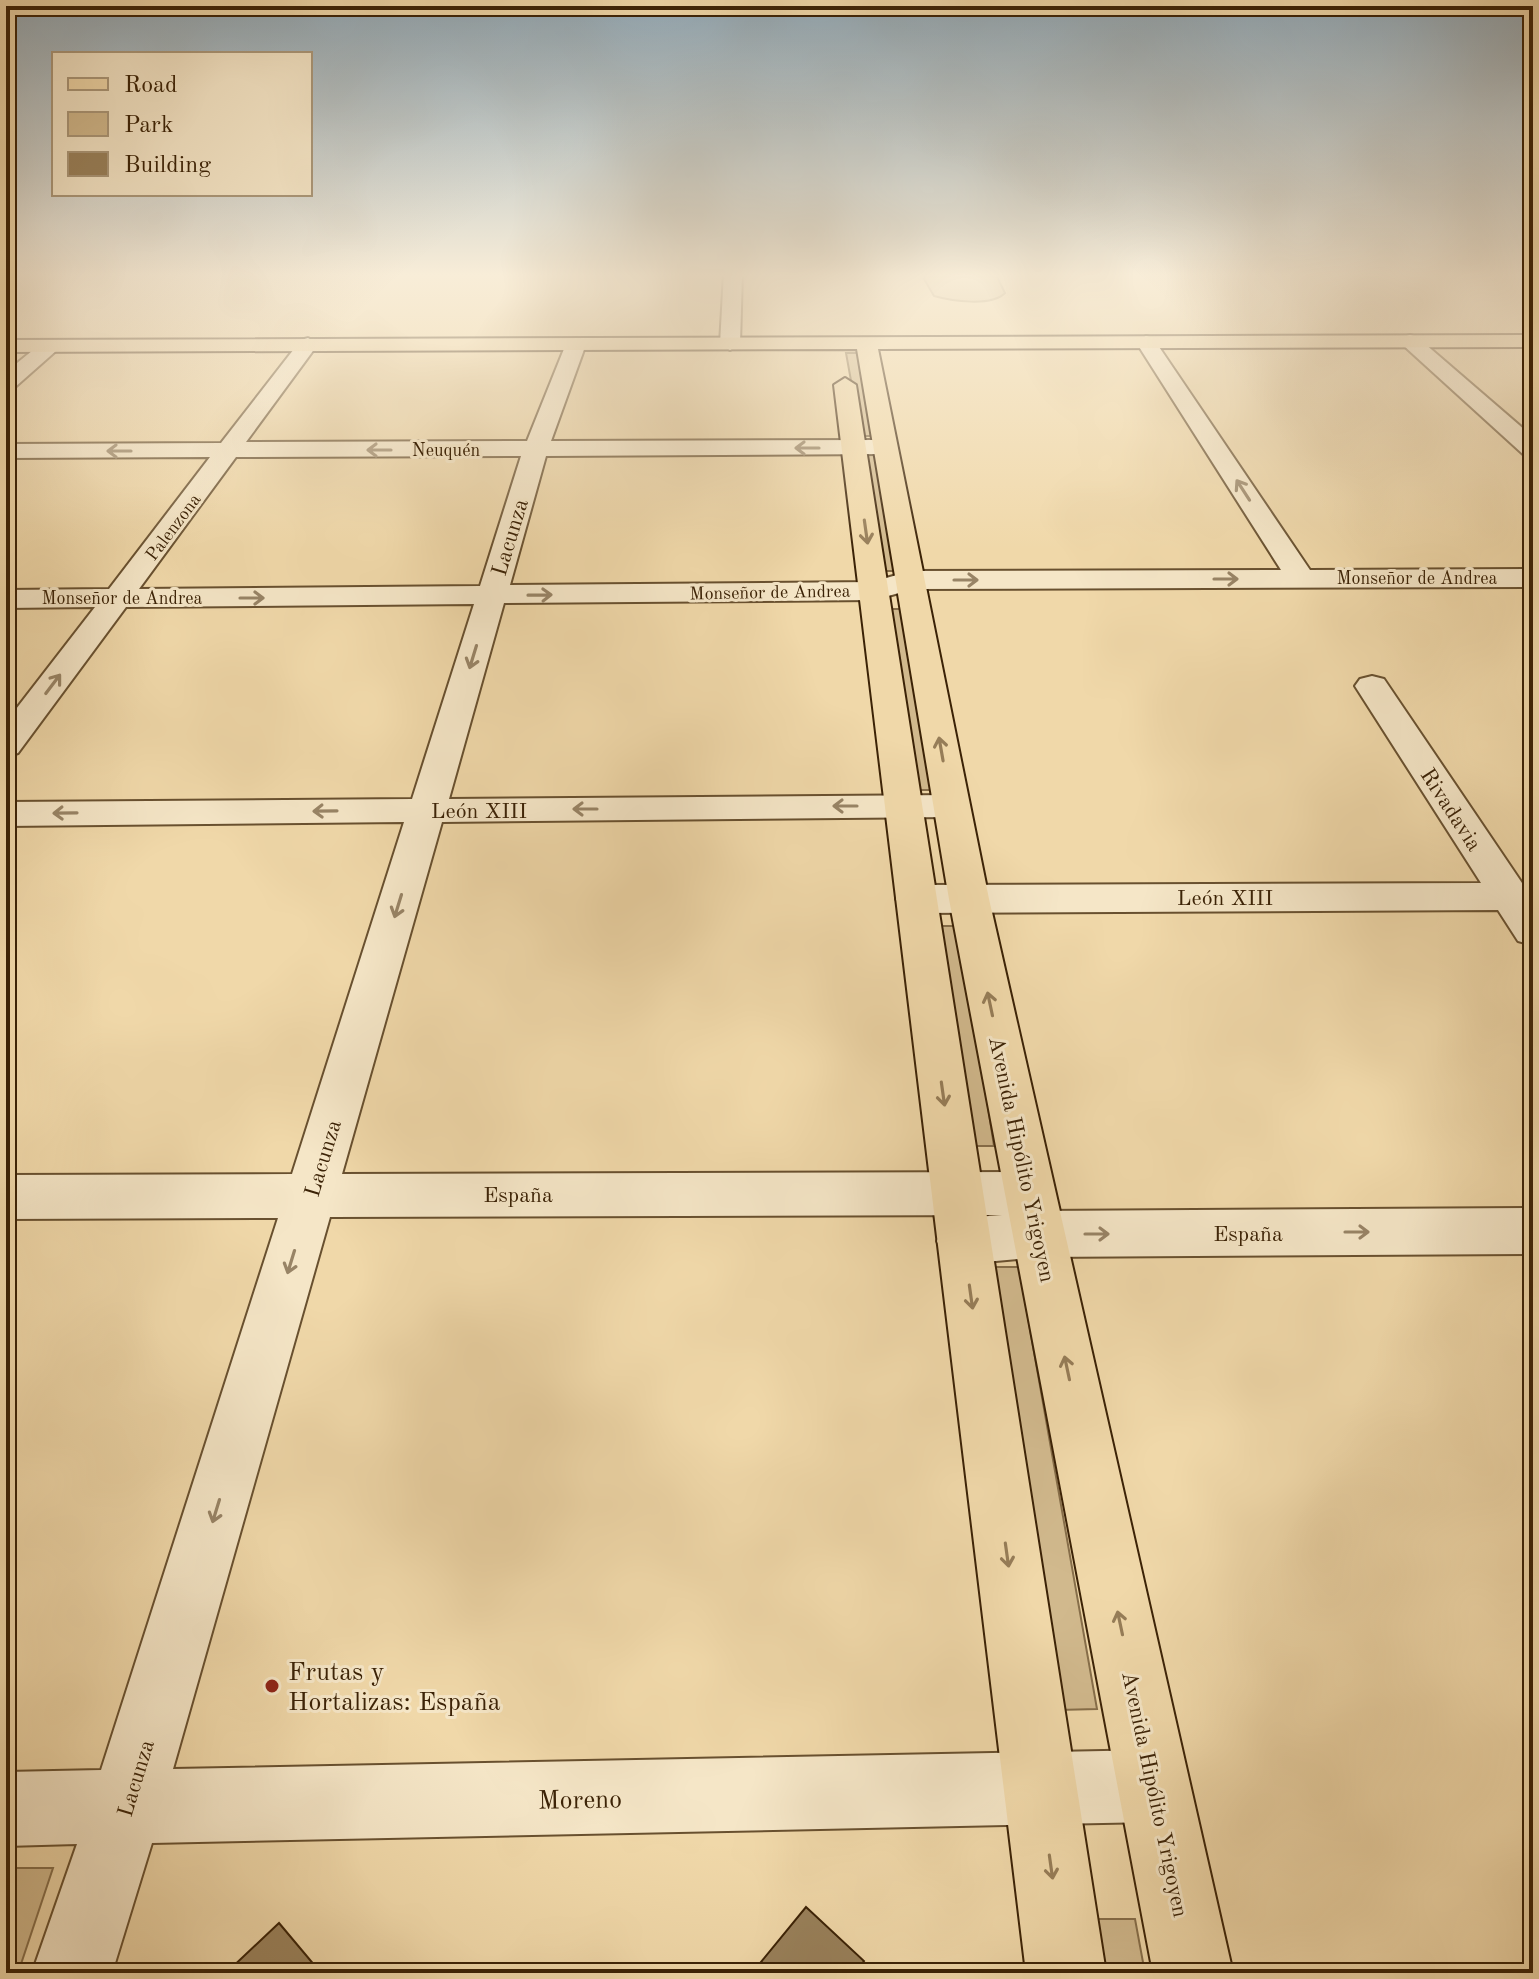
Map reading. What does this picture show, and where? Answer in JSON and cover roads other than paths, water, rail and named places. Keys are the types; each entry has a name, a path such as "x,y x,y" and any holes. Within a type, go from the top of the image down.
{"main road":[{"name":"Avenida Hipólito Yrigoyen","path":"857,365 893,586 951,806 1193,1973"},
{"name":"Avenida Hipólito Yrigoyen","path":"893,586 903,806 1066,1973"}],"street":[{"path":"6,383 27,365"},
{"name":"Palenzona","path":"6,746 292,365"},
{"name":"Lacunza","path":"72,1973 126,1807 536,449 568,365"},
{"path":"1161,365 1301,578"},
{"path":"1437,365 1533,450"},
{"name":"Neuquén","path":"6,451 870,447"},
{"name":"Monseñor de Andrea","path":"6,599 491,596 1301,578 1533,578"},
{"name":"Rivadavia","path":"1372,686 1521,896 1533,931"},
{"name":"León XIII","path":"6,814 951,806"},
{"name":"León XIII","path":"916,899 1521,896"},
{"name":"España","path":"6,1197 311,1194 959,1217 1034,1214 1533,1231"},
{"name":"Moreno","path":"6,1809 1153,1786"}],"place":[{"name":"Frutas y Hortalizas: España","path":"272,1686"}]}
